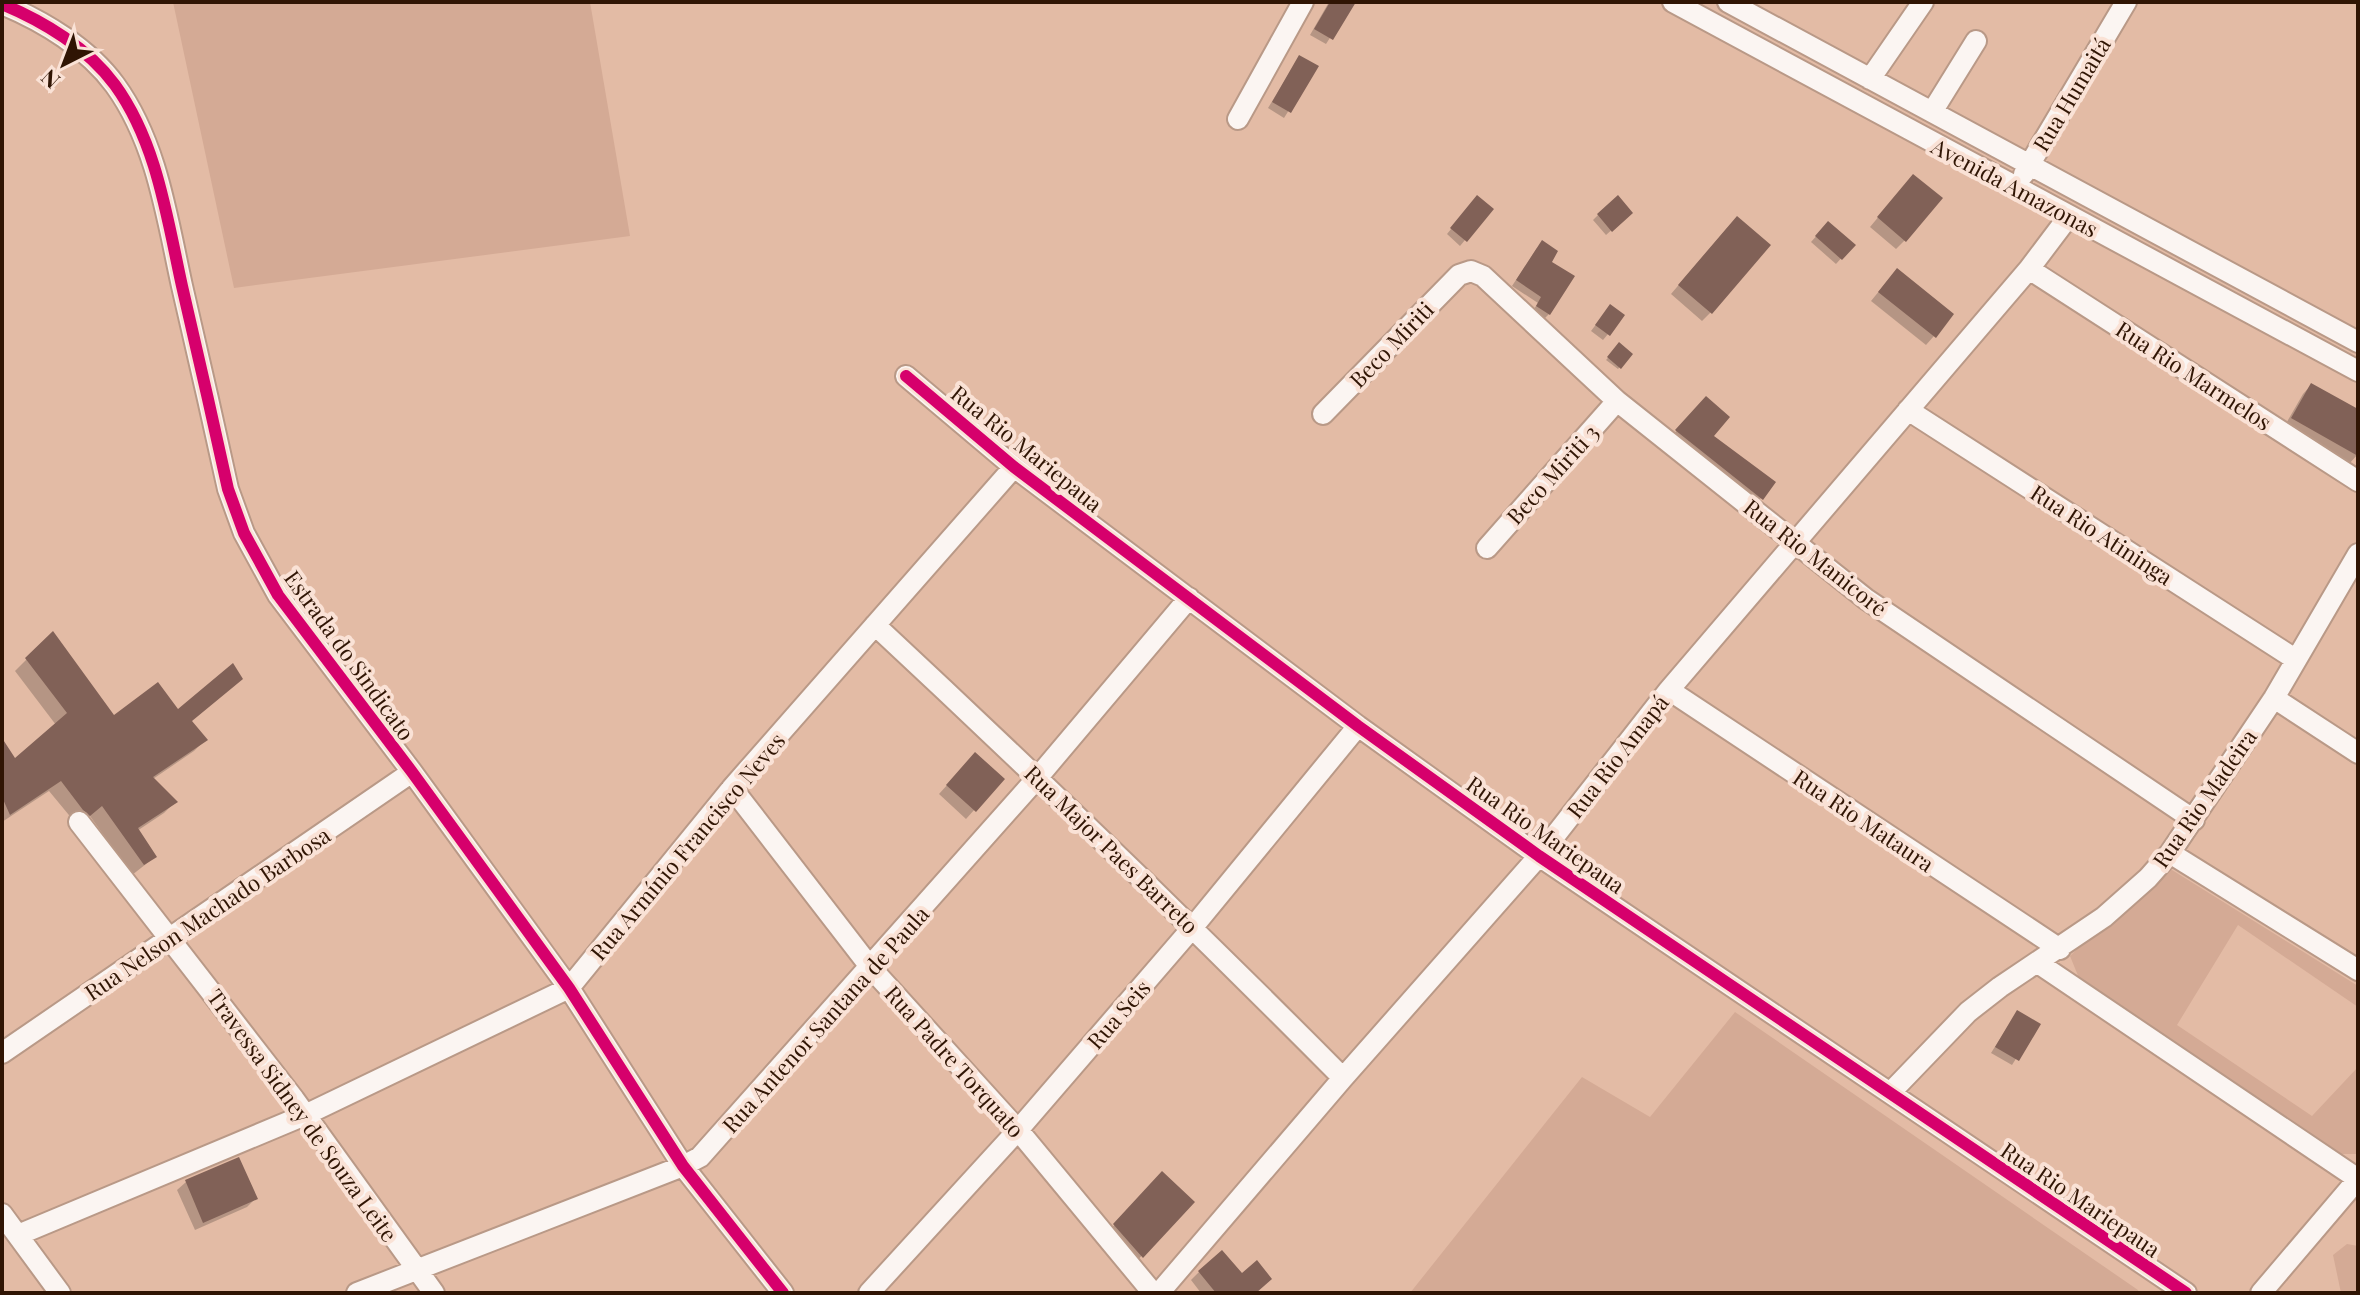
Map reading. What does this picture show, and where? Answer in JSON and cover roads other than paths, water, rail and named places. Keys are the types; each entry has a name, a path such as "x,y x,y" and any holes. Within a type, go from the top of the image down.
{"street":[{"path":"1238,119 1303,2"},
{"name":"Avenida Amazonas","path":"1673,2 2358,371"},
{"name":"Avenida Amazonas","path":"1728,2 2358,342"},
{"path":"1870,79 1923,2"},
{"name":"Rua Humaitá","path":"2016,187 2126,2"},
{"name":"Estrada do Sindicato","path":"2,4 31,16 77,47 114,84 142,129 162,193 228,489 244,533 278,595 569,988 683,1166 783,1293"},
{"path":"1932,112 1976,41"},
{"name":"Rua Rio Amapá","path":"1159,1293 1539,856 1669,690 2029,269 2069,216"},
{"name":"Rua Rio Marmelos","path":"2029,269 2358,481"},
{"name":"Rua Rio Manicoré","path":"1459,275 1471,271 1483,276 1617,401 1866,599 2194,820"},
{"name":"Beco Miriti","path":"1323,414 1459,275"},
{"name":"Rua Rio Mariepaua","path":"906,376 1014,467 1358,726 1539,856 2186,1293"},
{"name":"Beco Miriti 3","path":"1487,548 1617,401"},
{"name":"Rua Rio Atininga","path":"1908,410 2295,659"},
{"name":"Rua Armínio Francisco Neves","path":"18,1235 305,1115 569,988 732,788 1014,467"},
{"name":"Rua Rio Madeira","path":"1891,1092 1968,1012 2104,917 2148,878 2170,853 2274,698 2358,554"},
{"name":"Rua Antenor Santana de Paula","path":"357,1293 700,1157 871,968 1189,598"},
{"name":"Rua Major Paes Barreto","path":"875,625 1193,927 1343,1078"},
{"name":"Rua Rio Mataura","path":"1669,690 2060,949"},
{"path":"2274,698 2358,753"},
{"name":"Rua Seis","path":"869,1293 1018,1130 1193,927 1358,726"},
{"name":"Rua Nelson Machado Barbosa","path":"2,1053 412,772"},
{"name":"Rua Padre Torquato","path":"732,788 871,968 1018,1130 1153,1293"},
{"name":"Travessa Sidney de Souza Leite","path":"79,822 171,937 434,1293"},
{"path":"2170,853 2358,970"},
{"path":"2038,963 2358,1179 2261,1293"},
{"path":"2,1214 60,1293"}]}
